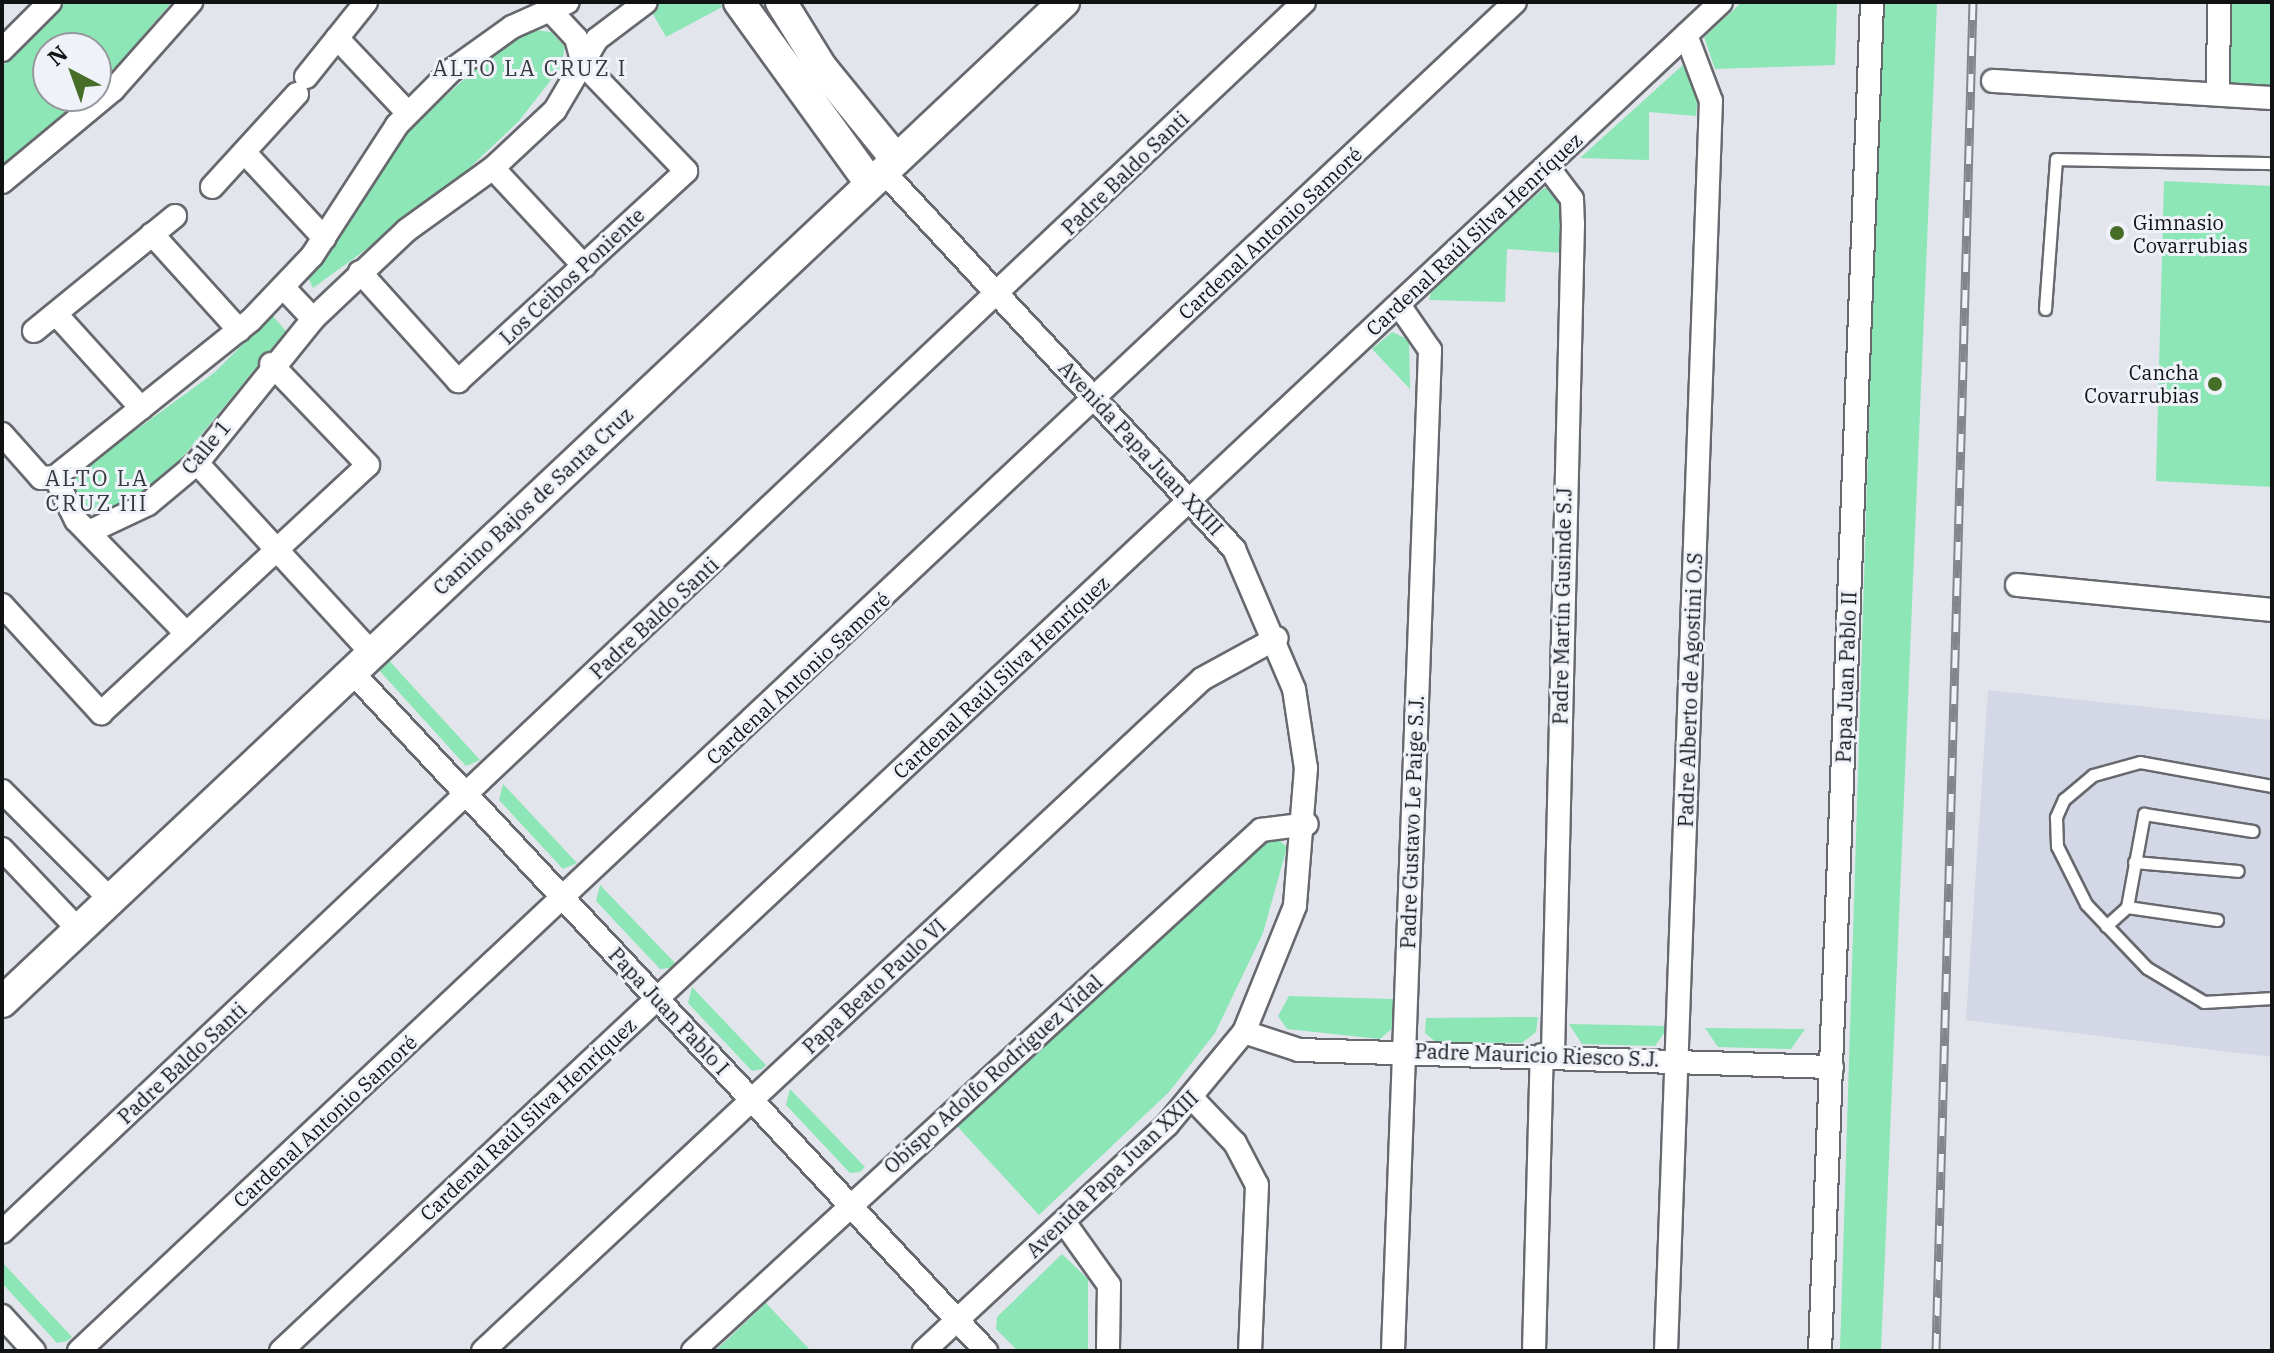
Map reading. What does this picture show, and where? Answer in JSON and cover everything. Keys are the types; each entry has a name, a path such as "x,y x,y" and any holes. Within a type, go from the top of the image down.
{"street":[{"path":"2,50 50,2"},
{"path":"2,182 94,107 191,2"},
{"path":"212,187 246,154 366,2"},
{"name":"Calle 1","path":"93,530 148,504 197,463 271,364 313,319 360,272 493,168 555,110 597,39 646,2"},
{"path":"739,2 777,61 883,171"},
{"path":"781,2 883,171"},
{"name":"Camino Bajos de Santa Cruz","path":"2,1002 1064,2"},
{"name":"Padre Baldo Santi","path":"2,1232 997,296 1304,2"},
{"name":"Cardenal Antonio Samoré","path":"79,1351 1515,2"},
{"name":"Cardenal Raúl Silva Henríquez","path":"281,1351 1721,2"},
{"name":"Papa Juan Pablo II","path":"1820,1351 1872,2"},
{"path":"2218,94 2219,2"},
{"path":"2,434 41,478 55,477 239,330 283,287 324,238 408,113 512,27 561,5 576,38 583,64"},
{"name":"Padre Alberto de Agostini O.S","path":"1666,1351 1711,101 1686,35"},
{"path":"337,38 408,113"},
{"path":"777,61 795,58 806,42"},
{"name":"Los Ceibos Poniente","path":"360,272 458,381 686,171 583,64"},
{"path":"1993,81 2272,98"},
{"path":"246,154 324,238"},
{"name":"Padre Martín Gusinde S.J","path":"1534,1351 1548,1055 1573,223 1572,199 1547,166"},
{"path":"493,168 584,266"},
{"name":"Avenida Papa Juan XXIII","path":"883,171 997,296 1192,497 1234,549 1277,638 1297,702 1307,824 1295,906 1244,1032 1192,1098 924,1351"},
{"path":"34,331 175,216"},
{"path":"152,234 239,330"},
{"path":"283,287 313,319"},
{"name":"Padre Gustavo Le Paige S.J.","path":"1393,1351 1430,350 1399,305"},
{"path":"56,314 141,408"},
{"path":"2,605 101,713 368,465 271,364"},
{"name":"Papa Juan Pablo I","path":"197,463 277,550 467,795 986,1351"},
{"path":"55,477 76,520 93,530 186,633"},
{"path":"2017,585 2272,610"},
{"name":"Papa Beato Paulo VI","path":"483,1351 1202,679 1277,638"},
{"path":"5,799 111,900"},
{"name":"Obispo Adolfo Rodríguez Vidal","path":"693,1351 1261,830 1307,824"},
{"path":"2,849 79,930"},
{"name":"Padre Mauricio Riesco S.J.","path":"1244,1032 1299,1050 1677,1059 1832,1067"},
{"path":"1192,1098 1235,1143 1257,1185 1250,1351"},
{"path":"1064,1222 1109,1285 1108,1351"},
{"path":"2,1316 34,1351"}],"lane":[{"path":"2045,309 2056,159 2272,163"},
{"path":"2272,786 2140,762 2093,775 2064,799 2057,846 2086,904 2147,968 2204,1002 2272,998"},
{"path":"2106,926 2127,907 2144,814 2253,831"},
{"path":"2134,862 2238,871"},
{"path":"2127,907 2217,920"}],"shaded area":[{"path":"1988,690 2272,720 2272,1057 1966,1020"}],"green space":[{"path":"66,2 172,2 112,71 112,32 36,32"},
{"path":"663,2 720,2 722,7 666,37 650,9"},
{"path":"1742,2 1837,2 1835,65 1715,69 1704,37"},
{"path":"1882,2 1937,2 1881,1351 1840,1351"},
{"path":"2230,2 2272,2 2272,86 2228,85"},
{"path":"535,30 551,32 565,47 561,67 519,121 441,195 313,288 305,271 394,143 503,44"},
{"path":"32,37 32,112 70,112 2,168 2,67"},
{"path":"1685,63 1698,93 1696,116 1649,112 1649,160 1580,158"},
{"name":"Cancha Covarrubias","path":"2164,181 2272,186 2272,487 2156,481"},
{"path":"1544,188 1555,189 1562,204 1563,253 1507,249 1505,302 1429,300 1432,288"},
{"path":"272,315 286,331 182,458 146,489 102,512 81,504 71,488 77,473 214,373"},
{"path":"1392,332 1409,340 1410,389 1372,349"},
{"path":"383,654 480,760 466,766 377,668"},
{"path":"503,784 577,863 563,869 499,800"},
{"path":"1274,836 1287,847 1263,933 1215,1033 1169,1092 1039,1215 955,1124"},
{"path":"600,885 675,963 670,968 660,969 596,901"},
{"path":"692,987 766,1065 762,1069 752,1071 688,1003"},
{"path":"1289,996 1393,999 1394,1027 1380,1039 1287,1029 1278,1016"},
{"path":"1538,1017 1536,1032 1522,1043 1436,1042 1425,1033 1426,1018"},
{"path":"1569,1024 1669,1026 1655,1046 1582,1044"},
{"path":"1705,1028 1805,1029 1791,1049 1718,1047"},
{"path":"790,1089 865,1167 860,1172 850,1173 786,1105"},
{"path":"1062,1254 1088,1279 1088,1351 1018,1351 996,1329 997,1317"},
{"path":"2,1262 72,1337 57,1343 2,1283"},
{"path":"766,1303 811,1351 715,1351"}],"railway":[{"path":"1936,1351 1973,2"}],"place":[{"name":"Gimnasio Covarrubias","path":"2117,233"},
{"name":"Cancha Covarrubias","path":"2215,384"}],"district":[{"name":"ALTO LA CRUZ I","path":"530,68"},
{"name":"ALTO LA CRUZ III","path":"97,490"}]}
